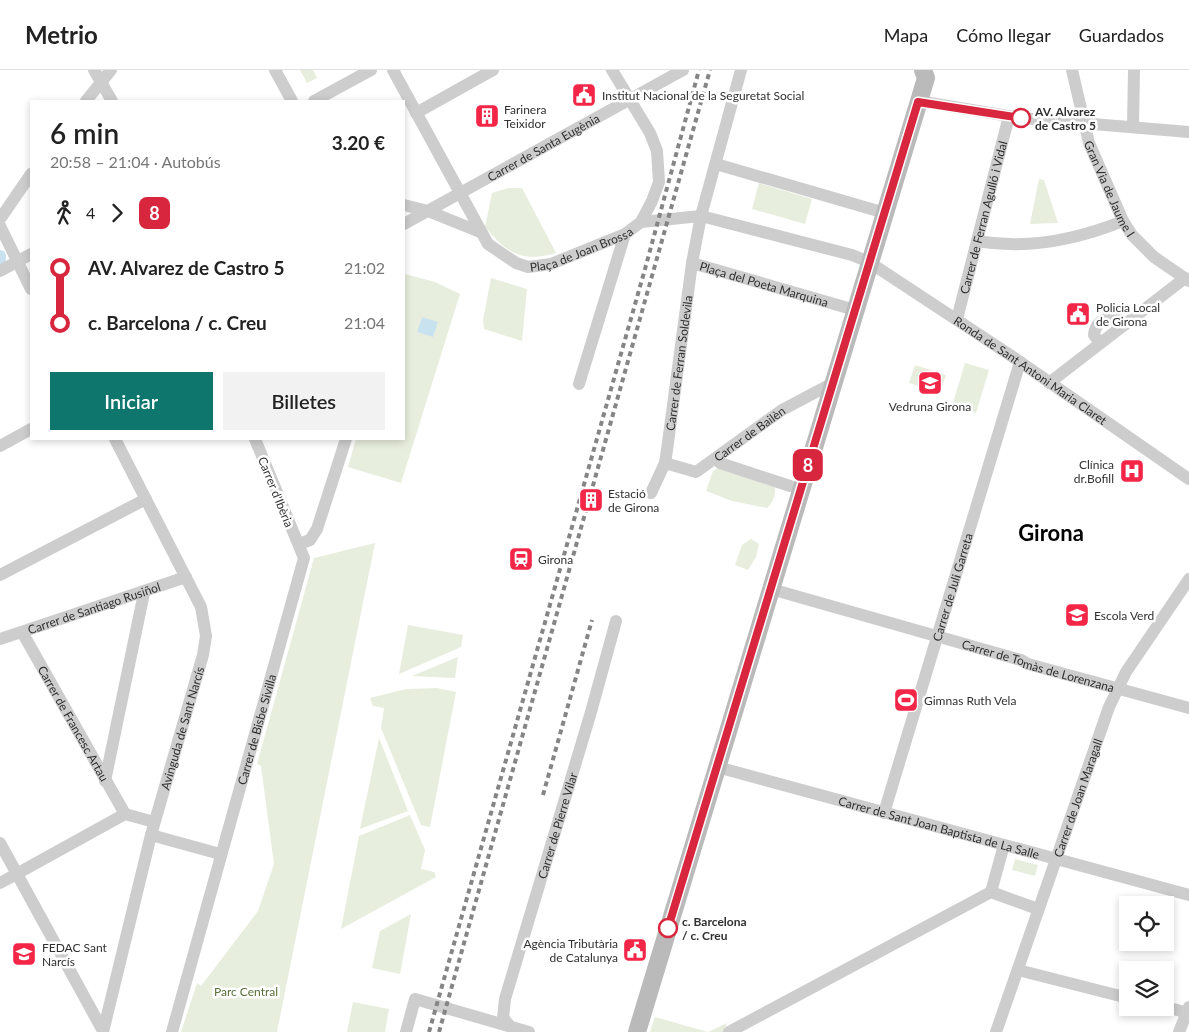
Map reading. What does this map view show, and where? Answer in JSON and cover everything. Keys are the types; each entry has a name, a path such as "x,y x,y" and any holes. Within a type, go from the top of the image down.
{"main road":[{"path":"637,1032 869,262 876,210 918,102 926,73"}],"street":[{"path":"94,70 111,99"},
{"path":"87,100 111,70"},
{"path":"274,70 291,100"},
{"path":"316,100 371,70"},
{"path":"393,70 480,232"},
{"path":"416,113 493,70"},
{"path":"612,70 630,99"},
{"name":"Carrer de Santa Eugènia","path":"405,223 683,70"},
{"name":"Plaça del Poeta Marquina","path":"741,70 701,216 692,263 855,310"},
{"name":"Gran Via de Jaume I","path":"1072,70 1089,143 1123,221 1132,235 1148,251 1187,280"},
{"path":"1133,127 1134,70"},
{"name":"Plaça de Joan Brossa","path":"480,232 494,249 516,263 528,267 552,264 626,234 641,222 657,190 659,165 650,133 630,99"},
{"path":"918,102 1009,116 1189,132"},
{"name":"Carrer de Ferran Agulló i Vidal","path":"957,320 1009,116"},
{"path":"716,164 876,210"},
{"path":"0,219 30,175"},
{"path":"405,205 428,211 480,232"},
{"path":"701,216 852,255 869,262"},
{"name":"Plaça de Joan Brossa","path":"641,222 701,216"},
{"path":"977,242 1020,245 1063,241 1123,221"},
{"path":"0,226 30,287"},
{"path":"579,384 626,234"},
{"path":"0,272 30,255"},
{"name":"Ronda de Sant Antoni Maria Claret","path":"869,262 1020,362 1189,480"},
{"name":"Carrer de Ferran Soldevila","path":"651,493 665,463 692,263"},
{"path":"1049,382 1187,280"},
{"name":"Carrer de Juli Garreta","path":"884,812 1020,362"},
{"name":"Carrer de Bailèn","path":"665,463 696,472 782,410 833,383"},
{"path":"1,443 30,429"},
{"name":"Avinguda de Sant Narcís","path":"103,1031 154,822 203,655 206,636 201,607 116,440"},
{"name":"Carrer d'Ibèria","path":"255,440 299,544"},
{"path":"299,544 310,540 317,529 346,440"},
{"path":"720,463 790,486"},
{"path":"0,575 146,499"},
{"name":"Carrer de Bisbe Sivilla","path":"172,1032 220,854 304,558 299,544"},
{"name":"Carrer de Santiago Rusiñol","path":"0,638 144,593 186,577"},
{"name":"Carrer de Joan Maragall","path":"996,1032 1038,909 1118,688 1137,655 1189,579"},
{"name":"Carrer de Tomàs de Lorenzana","path":"771,589 1189,708"},
{"path":"105,781 144,593"},
{"name":"Carrer de Pierre Vilar","path":"510,1026 503,1018 506,1000 616,621"},
{"name":"Carrer de Francesc Artau","path":"22,632 125,814"},
{"name":"Carrer de Sant Joan Baptista de La Salle","path":"717,767 1189,895"},
{"path":"0,883 125,814 154,822"},
{"path":"151,835 220,854"},
{"path":"0,843 103,1031"},
{"path":"729,1032 991,892 1004,845"},
{"path":"991,892 1038,909"},
{"path":"1018,970 1119,996"},
{"path":"406,1032 416,999 529,1032"},
{"path":"1174,1009 1188,1011 1179,1032"}],"green space":[{"path":"300,70 313,70 317,78 307,83"},
{"path":"1039,179 1044,180 1058,223 1030,224"},
{"path":"759,183 812,199 805,224 752,209"},
{"path":"508,188 522,188 556,253 533,257 516,254 500,243 485,227 492,193"},
{"path":"405,274 435,282 460,294 401,483 348,467 356,440 405,440"},
{"path":"491,278 527,289 522,341 484,329 483,320"},
{"path":"965,363 989,370 976,413 952,406"},
{"path":"915,365 946,375 940,393 909,383"},
{"path":"718,468 774,483 775,493 771,503 767,508 732,501 706,491 713,471"},
{"path":"751,539 759,544 756,557 748,570 735,565 742,545"},
{"name":"Parc Central","path":"375,543 277,1032 181,1032 197,983 201,986 258,911 274,864 261,766 257,764 314,558"},
{"path":"408,625 463,635 461,647 399,674"},
{"path":"458,657 455,678 412,676"},
{"path":"437,688 456,692 430,827 421,825 381,728 384,708 373,706 370,698 406,689"},
{"path":"379,738 408,811 360,829"},
{"path":"410,815 425,850 421,869 434,872 436,877 341,929 359,836"},
{"path":"1015,859 1038,865 1035,876 1012,870"},
{"path":"411,914 400,974 372,968 380,931"},
{"path":"353,1002 389,1009 385,1032 347,1032"},
{"path":"655,1017 708,1032 650,1032"},
{"path":"727,1023 724,1032 708,1032"}],"water":[{"path":"422,317 438,322 433,337 417,332"}],"railway":[{"path":"429,1032 645,269 699,70"},
{"path":"439,1032 710,70"},
{"path":"543,795 592,620"}],"bus line":[{"name":"8","path":"668,928 918,102 1021,118"}],"place":[{"name":"Institut Nacional de la Seguretat Social","path":"584,95"},
{"name":"Farinera Teixidor","path":"487,116"},
{"name":"AV. Alvarez de Castro 5","path":"1021,118"},
{"name":"Policia Local de Girona","path":"1078,314"},
{"name":"Vedruna Girona","path":"930,383"},
{"name":"Clínica dr.Bofill","path":"1132,471"},
{"name":"Estació de Girona","path":"591,500"},
{"name":"Girona","path":"521,559"},
{"name":"Escola Verd","path":"1077,615"},
{"name":"Gimnas Ruth Vela","path":"906,700"},
{"name":"c. Barcelona / c. Creu","path":"668,928"},
{"name":"Agència Tributària de Catalunya","path":"635,950"},
{"name":"FEDAC Sant Narcís","path":"24,954"}],"district":[{"name":"Girona","path":"1051,532"}]}
